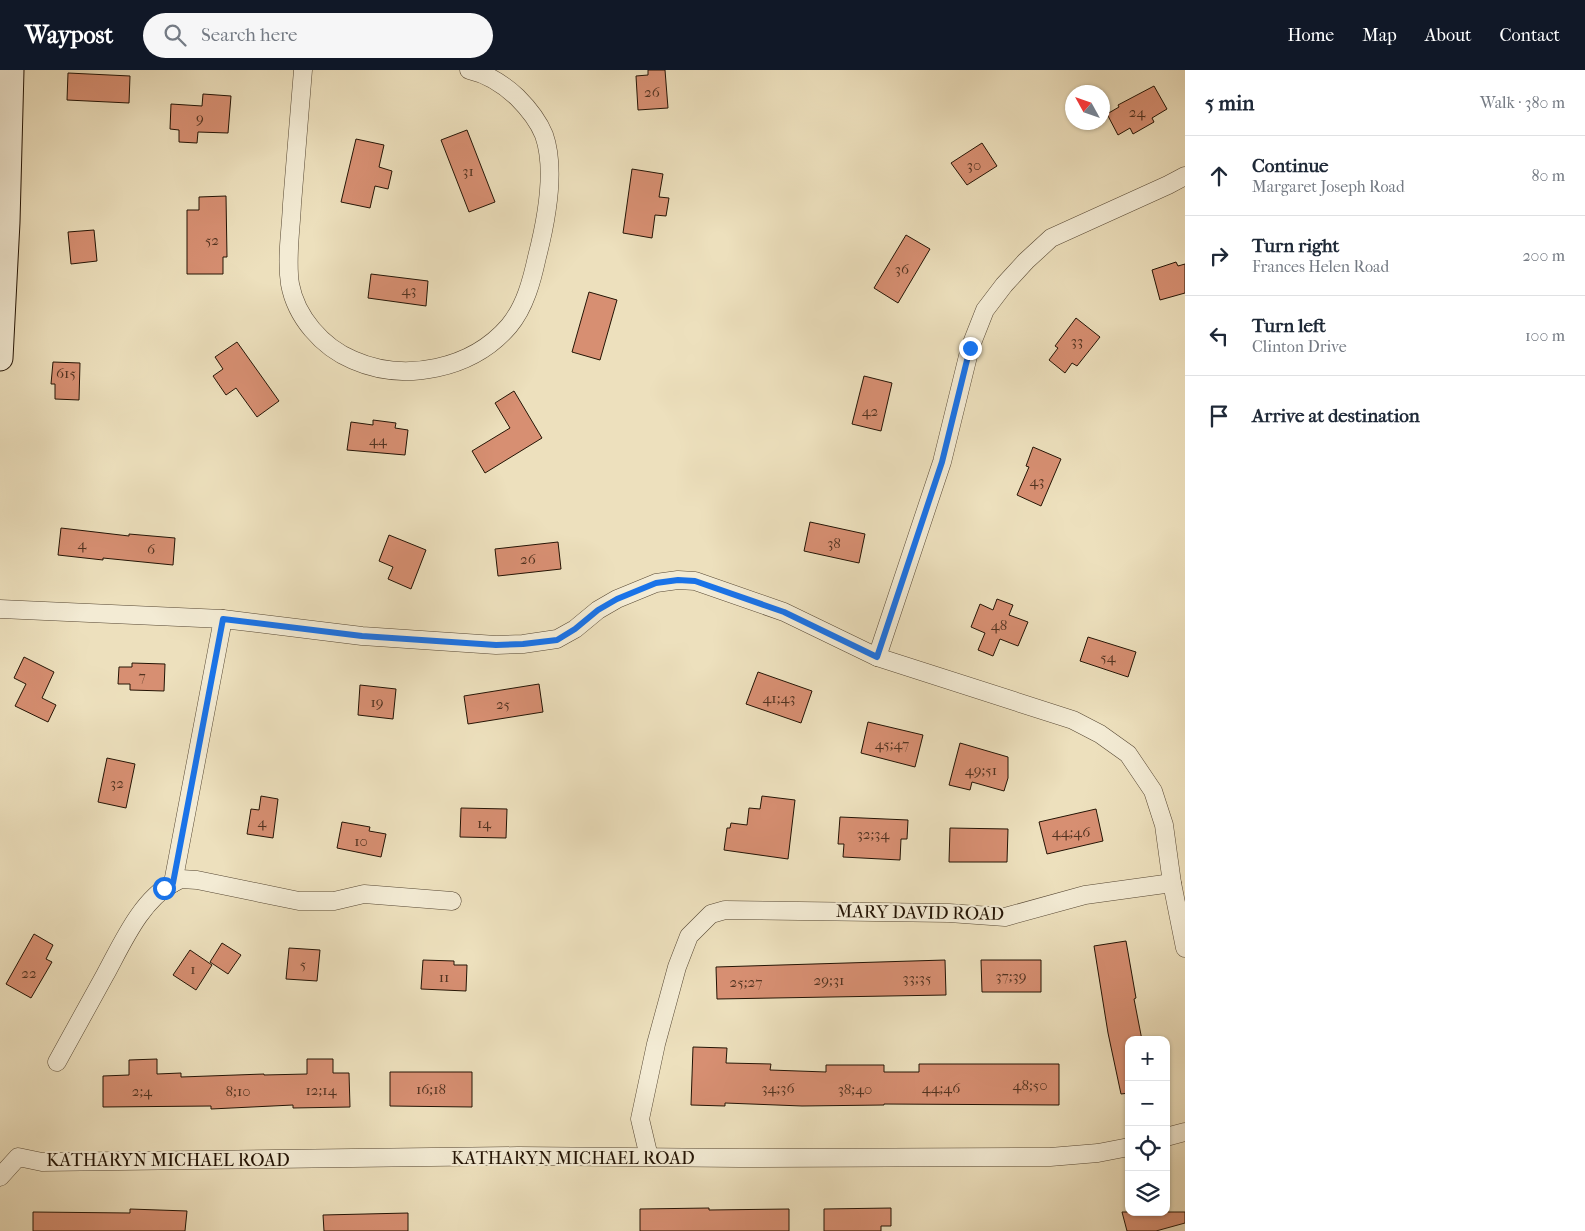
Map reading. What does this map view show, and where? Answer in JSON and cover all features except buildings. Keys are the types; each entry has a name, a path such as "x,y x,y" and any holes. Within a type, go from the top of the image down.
{"main road":[{"path":"0,358 11,70"}],"street":[{"path":"303,70 289,248 290,284 295,300 313,331 343,356 376,368 403,370 425,370 448,366 471,356 493,341 510,325 522,304 531,282 539,249 548,197 549,154 544,136 531,112 514,94 490,77 469,70"},
{"path":"877,657 942,462 970,348 985,310 1004,285 1051,238 1185,176"},
{"path":"0,609 223,619 362,636 496,645 523,644 557,640 575,629 598,610 617,599 656,583 678,580 695,581 784,612 877,657 1073,720 1100,734 1128,754 1153,791 1164,825 1172,883 1185,948"},
{"path":"173,883 223,619"},
{"path":"57,1062 119,949 144,910 164,888 181,879 197,880 299,901 334,901 364,894 452,901"},
{"name":"MARY DAVID ROAD","path":"649,1157 640,1119 656,1044 677,967 689,936 711,914 725,910 949,913 1005,917 1085,894 1172,883"},
{"path":"1170,1136 1185,1132"},
{"name":"KATHARYN MICHAEL ROAD","path":"0,1177 18,1157 42,1162 518,1156 1050,1157 1125,1149"}],"route":[{"path":"164,888 173,883 223,619 362,636 496,645 523,644 557,640 575,629 598,610 617,599 656,583 678,580 695,581 784,612 877,657 942,462 970,348"}]}
